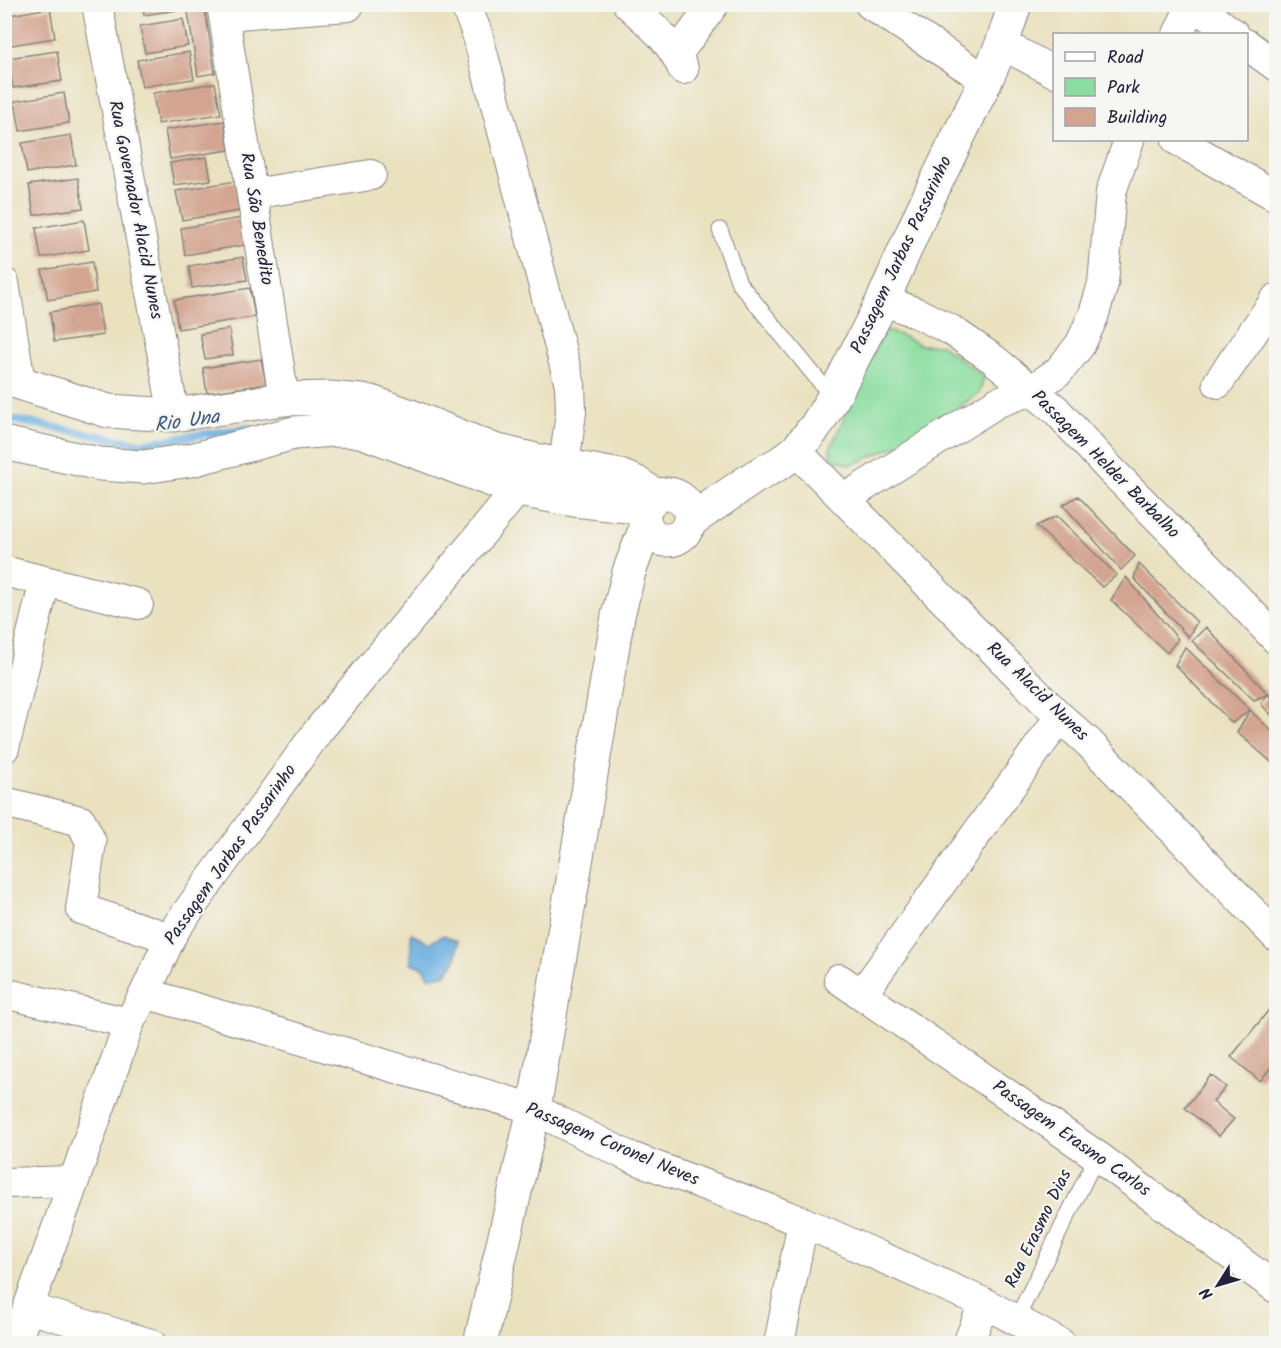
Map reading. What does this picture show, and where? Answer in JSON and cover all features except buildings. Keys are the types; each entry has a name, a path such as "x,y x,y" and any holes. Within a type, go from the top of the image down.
{"main road":[{"name":"Passagem Jarbas Passarinho","path":"664,515 753,478 780,463 796,451 816,426 833,398 882,300 922,211 986,80 1002,44 1015,4"},
{"path":"12,380 108,411 290,420 334,429 361,431 518,490 664,515"},
{"path":"4,443 100,464 143,467 191,460 290,420 329,398 371,402 494,450 552,464 621,476 635,482 664,515"},
{"path":"480,1344 534,1109 618,616 629,572 664,515"}],"street":[{"name":"Rua Governador Alacid Nunes","path":"97,4 174,416"},
{"path":"465,4 477,33 570,385 571,412 552,464"},
{"path":"627,4 656,29 680,62 714,4"},
{"path":"870,4 986,80"},
{"path":"1178,33 1192,5 1233,33"},
{"path":"223,10 348,6"},
{"name":"Rua São Benedito","path":"223,10 290,420"},
{"path":"1002,44 1053,71"},
{"path":"1248,45 1276,66"},
{"path":"844,499 998,402 1032,390 1059,370 1080,345 1093,317 1103,284 1111,192 1129,141"},
{"path":"1179,141 1276,196"},
{"path":"252,194 370,175"},
{"path":"4,283 12,380"},
{"path":"1218,383 1276,299"},
{"name":"Passagem Helder Barbalho","path":"882,300 919,314 951,330 993,359 1056,410 1106,465 1276,639"},
{"name":"Rua Alacid Nunes","path":"796,451 1060,717 1089,743 1276,936"},
{"name":"Passagem Jarbas Passarinho","path":"15,1344 129,1023 170,938 318,731 518,490 552,464"},
{"path":"4,571 138,604"},
{"path":"4,748 45,581"},
{"name":"Passagem Erasmo Carlos","path":"1060,717 850,987 1097,1156 1276,1288"},
{"path":"4,802 81,821 91,842 81,909 170,938"},
{"path":"4,993 129,1023"},
{"name":"Passagem Coronel Neves","path":"145,993 534,1109 628,1156 803,1222 984,1303 1061,1344"},
{"path":"4,1183 74,1181"},
{"path":"779,1344 803,1222"},
{"path":"968,1344 984,1303"},
{"path":"28,1308 151,1344"}],"lane":[{"path":"720,230 739,283 833,398"},
{"name":"Rua Erasmo Dias","path":"1016,1320 1097,1156"}],"green space":[{"path":"884,330 921,345 942,345 984,378 979,393 913,439 851,465 831,458 830,449"}],"water":[{"path":"411,933 429,943 444,935 458,942 456,960 446,974 430,978 422,967 411,963"}],"waterway":[{"name":"Rio Una","path":"4,418 141,444 251,428"}]}
